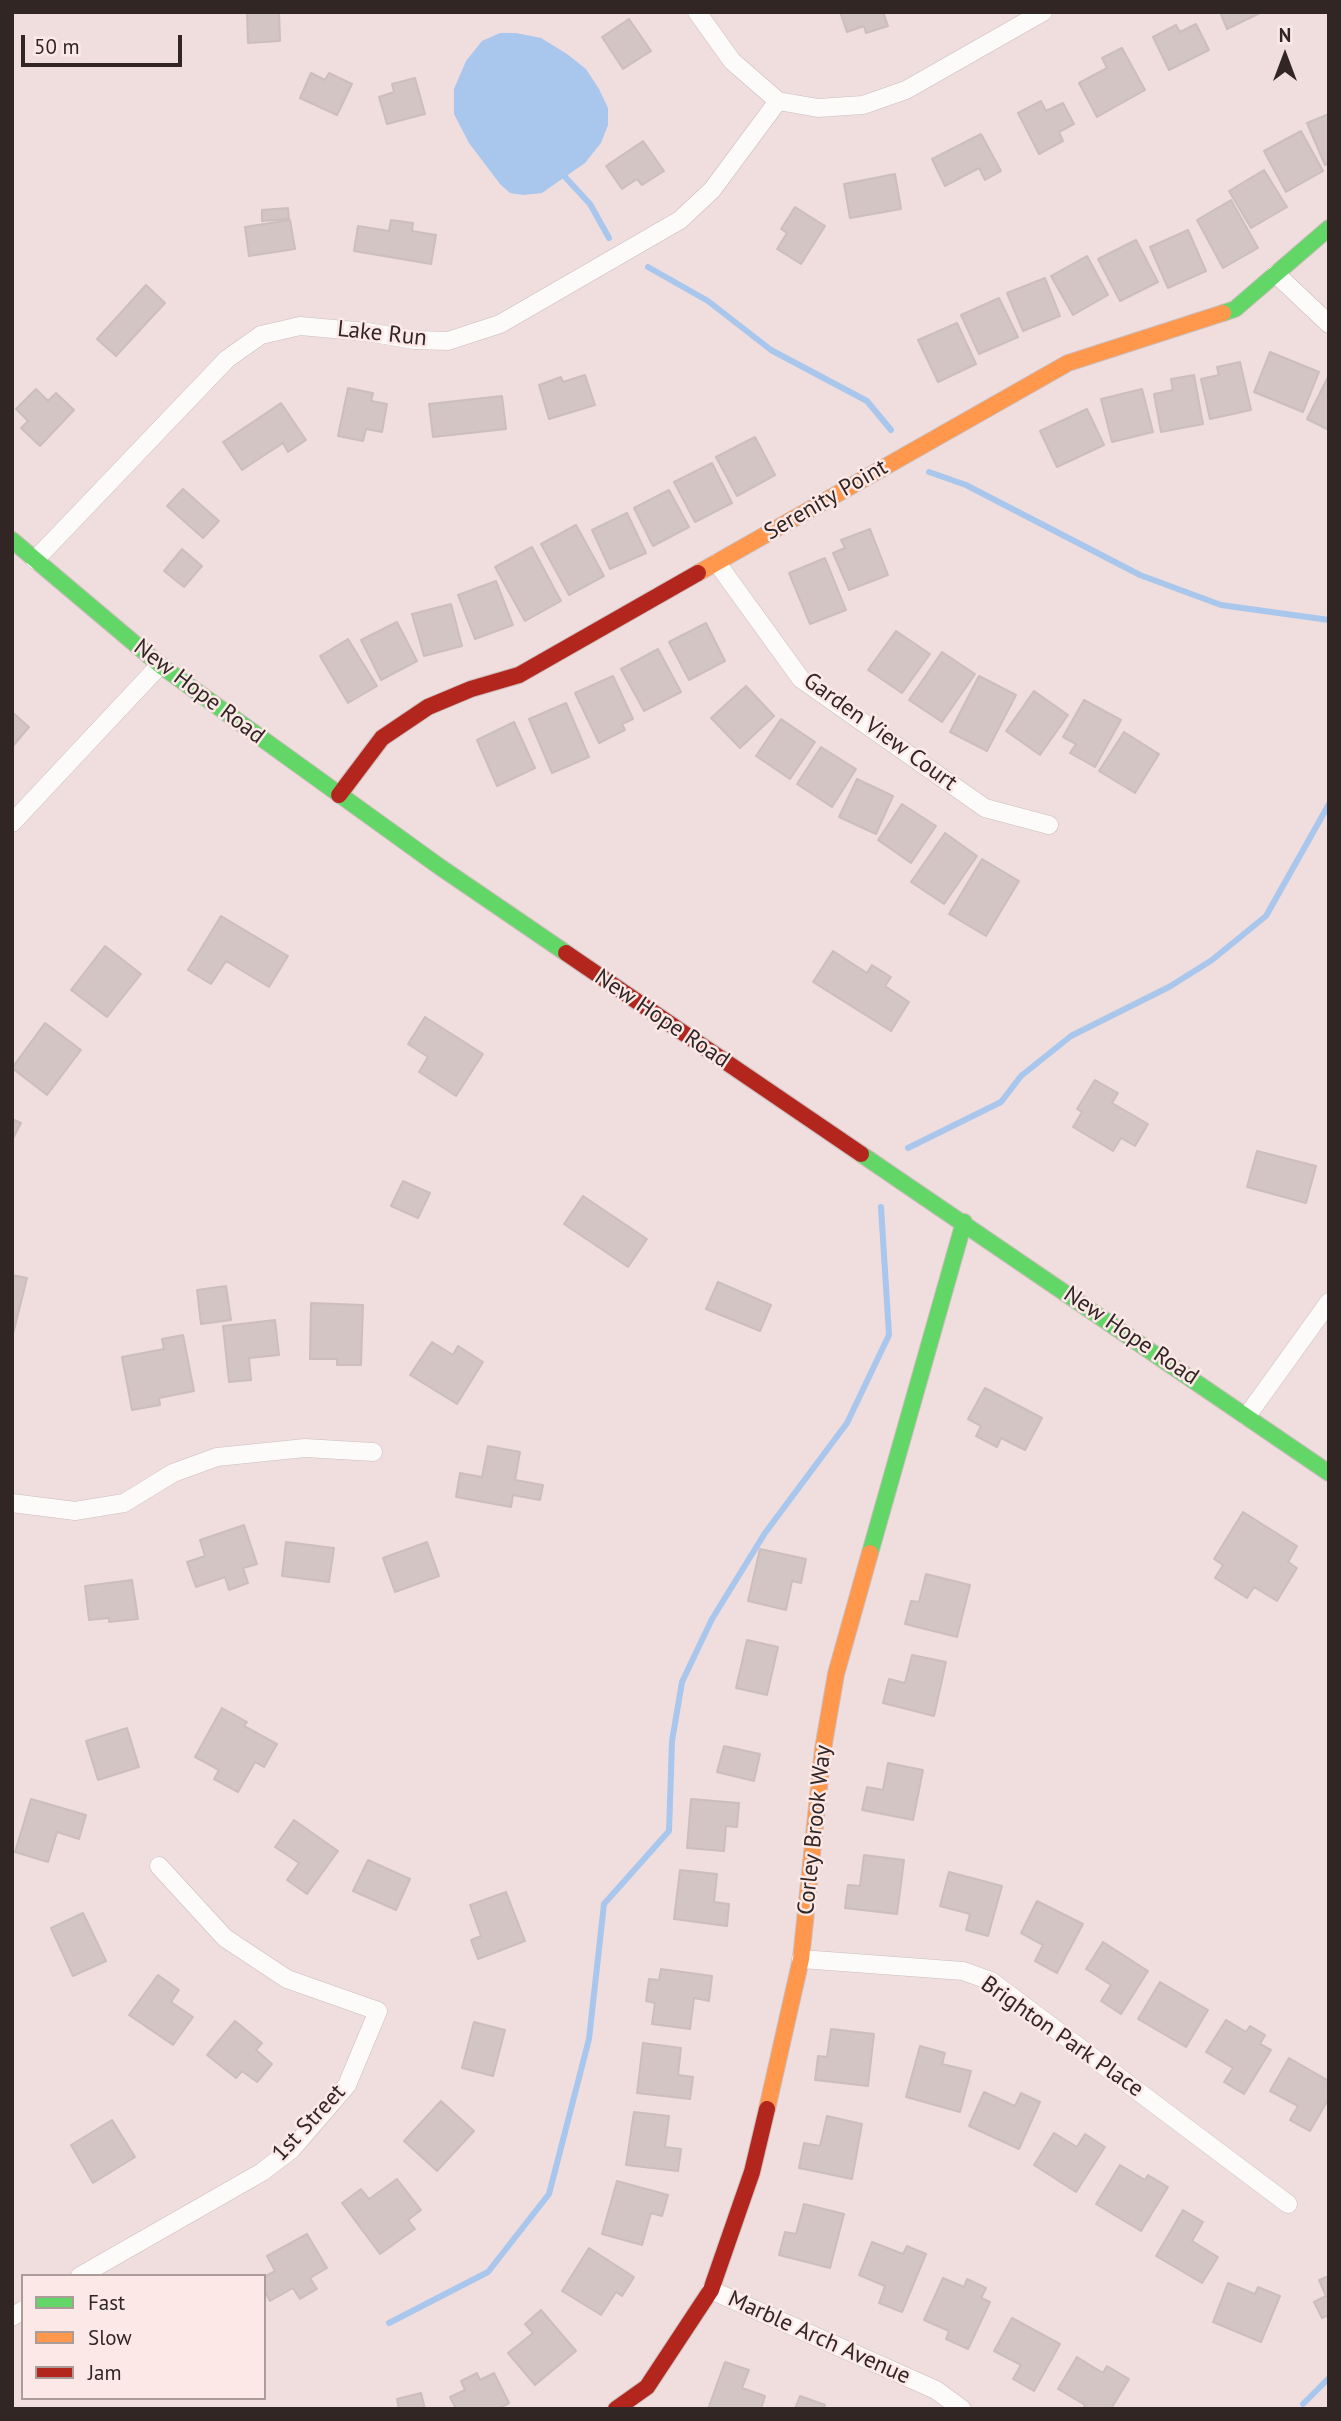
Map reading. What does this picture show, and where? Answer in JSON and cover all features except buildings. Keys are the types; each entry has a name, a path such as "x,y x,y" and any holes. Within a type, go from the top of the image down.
{"street":[{"path":"698,12 732,61 778,101 818,108 863,105 918,84 1043,12"},
{"name":"Lake Run","path":"35,560 227,359 261,335 300,326 367,332 415,341 448,341 500,324 680,219 712,190 778,101"},
{"name":"Serenity Point","path":"339,795 382,738 428,707 471,689 519,675 1068,363 1235,309 1329,228"},
{"path":"1276,274 1329,324"},
{"name":"New Hope Road","path":"12,540 160,665 339,795 746,1077 964,1222 1329,1474"},
{"name":"Garden View Court","path":"717,563 801,679 985,808 1049,825"},
{"path":"12,823 160,665"},
{"name":"Corley Brook Way","path":"616,2409 647,2387 711,2290 752,2172 801,1959 821,1761 836,1674 964,1222"},
{"path":"1247,1416 1329,1302"},
{"path":"12,1503 75,1511 124,1503 173,1473 218,1457 305,1448 373,1452"},
{"name":"1st Street","path":"84,2274 262,2172 292,2149 347,2085 378,2011 287,1979 225,1938 159,1866"},
{"name":"Brighton Park Place","path":"801,1959 963,1971 991,1981 1288,2204"},
{"name":"Marble Arch Avenue","path":"711,2290 936,2390 962,2409"}],"water":[{"path":"500,33 541,38 567,54 586,69 608,108 608,125 601,143 585,163 542,193 510,193 469,143 454,114 454,89 466,61 482,41"}],"waterway":[{"path":"566,178 590,204 609,238"},
{"path":"648,267 708,301 771,350 867,401 891,430"},
{"path":"929,472 966,485 1140,575 1221,605 1329,620"},
{"path":"908,1148 1001,1102 1021,1076 1071,1036 1169,987 1212,960 1266,916 1329,804"},
{"path":"389,2323 488,2272 549,2194 589,2039 604,1904 669,1831 672,1741 682,1682 712,1619 765,1533 847,1423 889,1335 881,1207"},
{"path":"1303,2404 1329,2378"}],"traffic: fast":[{"path":"1223,313 1235,309 1329,228"},
{"path":"12,540 160,665 440,867 566,953"},
{"path":"861,1154 1329,1473"},
{"path":"870,1553 964,1222"}],"traffic: slow":[{"path":"698,573 1068,363 1223,313"},
{"path":"767,2109 801,1959 823,1749 836,1674 870,1553"}],"traffic: jam":[{"path":"339,795 382,738 428,707 471,689 519,675 698,573"},
{"path":"566,953 861,1154"},
{"path":"616,2409 647,2387 711,2290 752,2172 767,2109"}]}
